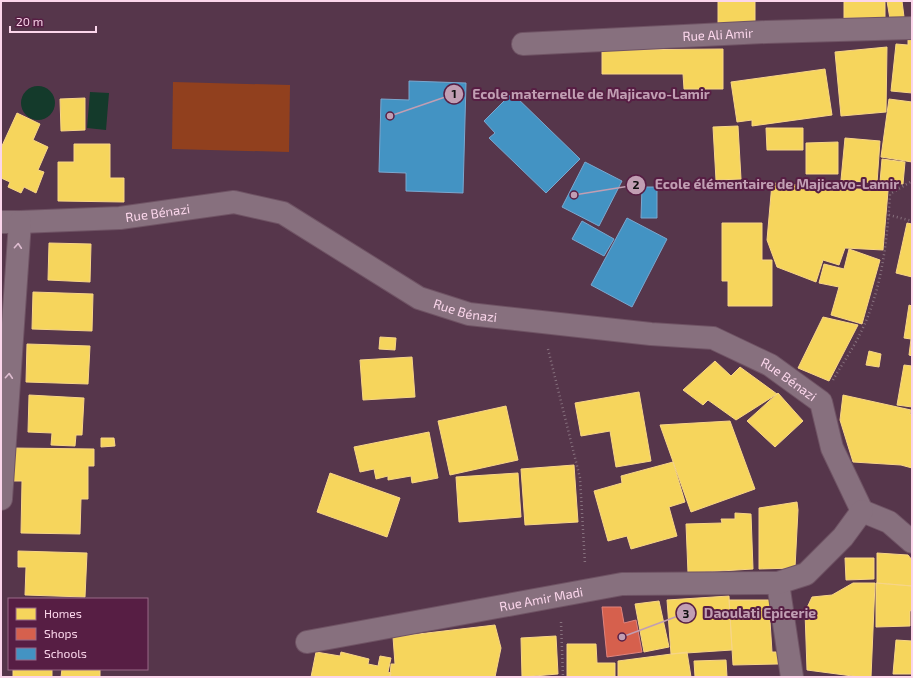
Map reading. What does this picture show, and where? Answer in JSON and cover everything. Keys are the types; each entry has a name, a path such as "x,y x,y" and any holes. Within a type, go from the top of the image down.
{"street":[{"name":"Rue Ali Amir","path":"523,44 758,33 912,28"},
{"name":"Rue Bénazi","path":"10,222 120,218 234,202 283,213 419,298 468,314 651,334 714,338 770,365 821,402 832,448 862,511"},
{"path":"1,499 10,222"},
{"path":"862,511 889,522 912,542"},
{"name":"Rue Amir Madi","path":"307,642 622,584 778,583 806,574 843,537 862,511"},
{"path":"778,583 792,677"}],"path":[{"path":"821,402 862,331 877,291 884,256 890,194 912,181"},
{"path":"889,215 912,221"},
{"path":"542,322 580,478 587,591"},
{"path":"560,595 564,677"}],"shaded area":[{"path":"173,82 290,85 289,152 172,149"},
{"path":"38,86 50,91 55,103 50,115 38,120 26,115 21,103 26,91"},
{"path":"90,92 109,93 106,130 87,128"}],"building: Homes":[{"path":"718,1 755,1 755,24 718,23"},
{"path":"844,1 885,1 885,18 844,18"},
{"path":"887,1 902,1 904,17 890,19"},
{"path":"908,35 912,35 912,93 891,91 896,44 908,45"},
{"path":"887,47 886,112 841,116 835,52"},
{"path":"723,49 723,89 684,89 683,74 602,74 602,50"},
{"path":"825,69 832,115 752,126 752,120 737,122 731,82"},
{"path":"85,98 85,130 61,131 60,99"},
{"path":"889,99 912,102 912,162 881,157"},
{"path":"17,113 40,124 33,140 48,147 38,170 44,172 36,193 24,187 21,193 8,187 10,182 1,178 1,148"},
{"path":"738,126 741,179 716,180 713,127"},
{"path":"766,128 803,128 803,150 767,150"},
{"path":"845,138 880,141 877,183 841,180"},
{"path":"838,142 838,174 806,174 806,143"},
{"path":"74,144 110,144 110,178 124,178 124,202 58,201 58,162 74,162"},
{"path":"882,159 905,162 903,184 880,182"},
{"path":"772,183 888,191 883,250 845,248 839,265 823,260 816,282 777,267 767,240"},
{"path":"722,223 762,223 762,260 772,260 772,306 728,306 728,281 722,281"},
{"path":"907,223 912,224 912,277 896,273"},
{"path":"49,243 91,244 90,282 48,280"},
{"path":"849,249 880,260 862,324 831,315 839,287 819,283 824,264 844,269"},
{"path":"33,292 93,294 92,331 32,329"},
{"path":"909,305 912,306 912,356 909,355 911,339 904,338"},
{"path":"823,317 858,325 829,381 798,368"},
{"path":"380,337 396,338 395,350 379,349"},
{"path":"27,344 90,346 88,384 26,382"},
{"path":"869,351 881,354 879,367 866,365"},
{"path":"412,357 415,397 363,400 360,360"},
{"path":"715,361 731,376 740,367 777,394 736,420 708,400 703,405 683,390"},
{"path":"904,365 912,366 912,407 897,405"},
{"path":"639,392 651,461 616,467 610,431 581,436 575,403"},
{"path":"778,393 803,421 775,447 747,421"},
{"path":"29,395 84,398 82,435 76,435 75,446 51,445 52,433 28,432"},
{"path":"843,395 911,410 912,468 901,465 853,462 840,420"},
{"path":"506,406 518,460 450,475 438,421"},
{"path":"730,421 755,489 691,512 660,425"},
{"path":"429,432 438,478 412,483 411,476 388,480 388,476 376,479 374,469 360,472 354,447"},
{"path":"101,438 114,438 115,446 101,447"},
{"path":"12,448 94,449 94,466 88,466 88,499 81,499 80,534 21,533 22,481 11,481"},
{"path":"673,462 685,502 669,507 677,536 631,549 627,536 608,541 594,491 622,483 621,476"},
{"path":"574,465 578,522 525,525 521,469"},
{"path":"330,473 400,498 387,537 317,512"},
{"path":"518,473 521,517 459,522 456,477"},
{"path":"797,502 798,510 795,568 759,569 759,508"},
{"path":"735,513 751,514 753,569 688,573 686,524 722,523 721,519 735,519"},
{"path":"18,551 87,553 85,597 25,595 26,567 18,567"},
{"path":"877,553 908,555 912,560 912,586 877,583"},
{"path":"845,558 874,558 874,579 846,580"},
{"path":"853,583 875,583 871,677 807,670 805,612 812,597 832,595"},
{"path":"876,583 912,586 910,626 876,627"},
{"path":"729,596 732,650 671,654 667,600"},
{"path":"729,600 774,600 775,620 770,621 772,652 777,652 778,664 733,665"},
{"path":"659,601 669,647 644,652 635,604"},
{"path":"495,625 501,648 495,677 390,677 391,664 395,664 393,637"},
{"path":"556,636 558,674 522,677 521,638"},
{"path":"896,640 912,641 912,674 893,674"},
{"path":"567,644 596,644 597,663 615,663 615,677 567,677"},
{"path":"316,652 340,656 341,652 369,659 368,664 378,666 380,656 391,658 388,672 391,673 390,677 311,677"},
{"path":"687,652 691,677 618,677 618,661"},
{"path":"726,660 727,677 695,677 694,661"},
{"path":"13,670 52,670 52,677 13,677"},
{"path":"62,670 100,670 100,677 61,677"}],"building: Shops":[{"path":"602,607 621,607 624,623 636,620 642,652 607,657"}],"building: Schools":[{"path":"409,81 466,83 463,193 406,191 406,173 379,172 381,99 409,100"},
{"path":"512,93 580,159 546,193 489,138 495,133 484,121"},
{"path":"585,162 622,181 599,226 562,207"},
{"path":"642,187 657,187 657,218 641,218"},
{"path":"627,218 667,239 632,307 591,285"},
{"path":"582,221 614,239 604,256 572,239"}],"place":[{"name":"Ecole maternelle de Majicavo-Lamir","path":"390,116"},
{"name":"Ecole élémentaire de Majicavo-Lamir","path":"574,195"},
{"name":"Daoulati Epicerie","path":"622,637"}]}
